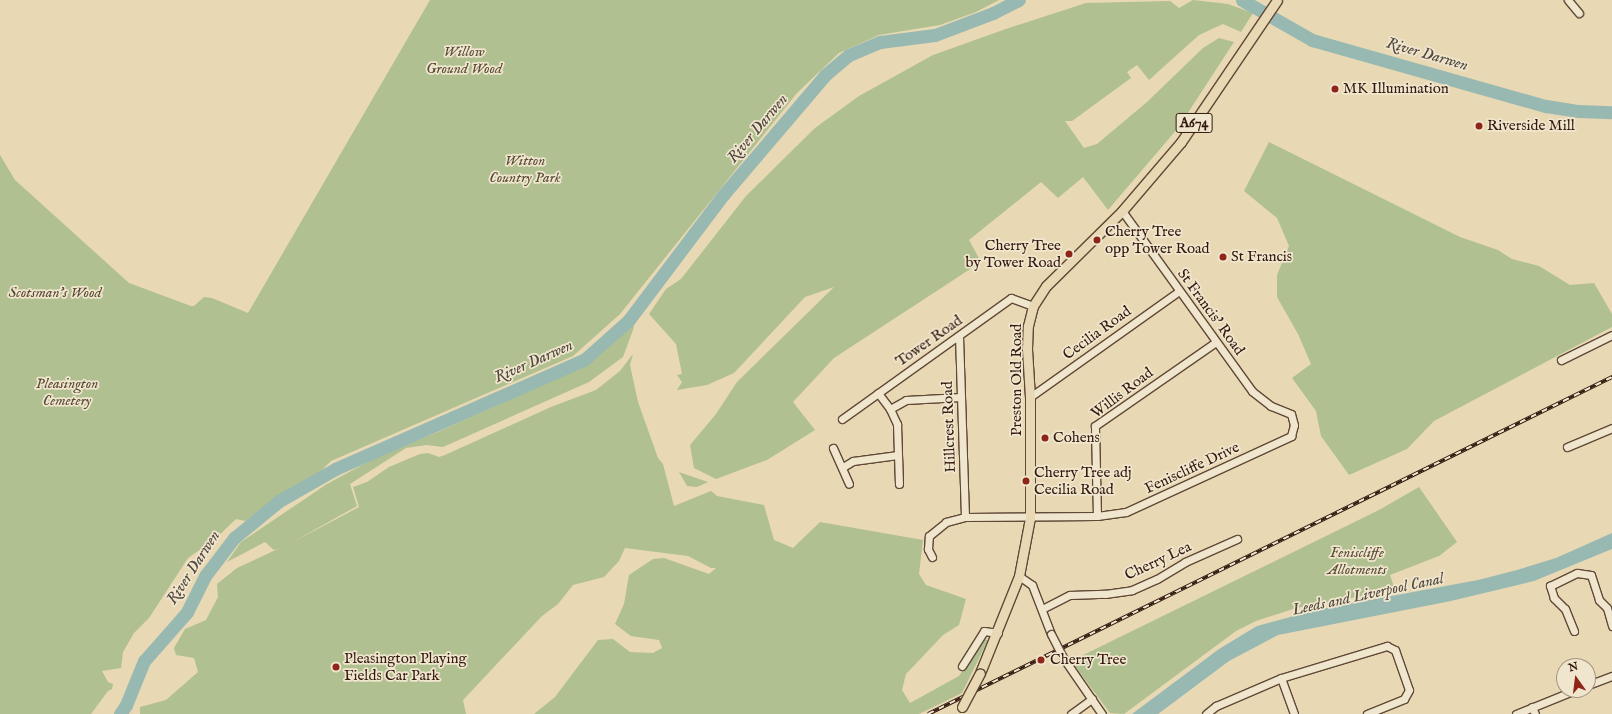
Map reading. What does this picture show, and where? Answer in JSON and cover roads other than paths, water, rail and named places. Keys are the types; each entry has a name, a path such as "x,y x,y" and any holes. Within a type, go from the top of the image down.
{"main road":[{"name":"Preston Old Road","path":"961,710 998,633 1019,576 1030,518 1030,397 1027,349 1028,326 1033,306 1046,286 1122,211 1181,142 1276,2"}],"street":[{"path":"1568,0 1579,13"},
{"name":"St Francis' Road","path":"1122,211 1178,291 1252,391 1271,406 1291,414"},
{"name":"Cecilia Road","path":"1030,397 1178,291"},
{"name":"Tower Road","path":"842,419 1011,298 1033,306"},
{"path":"1561,360 1612,335"},
{"name":"Hillcrest Road","path":"959,336 965,517"},
{"name":"Willis Road","path":"1097,516 1095,426 1216,342"},
{"path":"878,393 890,409 897,424 899,484"},
{"path":"890,409 906,400 961,397"},
{"name":"Feniscliffe Drive","path":"932,557 928,549 930,534 946,522 965,517 1030,518 1097,516 1126,512 1291,436 1294,425 1291,414"},
{"path":"1567,447 1612,428"},
{"path":"833,448 849,484"},
{"path":"842,467 854,461 898,455"},
{"name":"Cherry Lea","path":"1042,609 1070,595 1105,594 1132,590 1237,539"},
{"path":"1574,631 1565,609 1554,598 1550,586 1577,573 1591,575 1599,600 1610,607 1612,626"},
{"path":"1019,576 1032,585 1052,634 1064,658 1102,714"},
{"path":"962,666 984,631 998,633"},
{"path":"1206,714 1216,706 1281,678 1387,646 1394,650 1409,690 1404,699 1381,712 1367,714"},
{"path":"1596,682 1612,676"},
{"path":"1281,678 1294,714"},
{"path":"1516,714 1556,698"},
{"path":"1071,714 1092,699"},
{"path":"1532,707 1535,714"}],"water":[{"path":"1612,533 1612,549 1534,581 1451,601 1278,635 1229,661 1158,714 1132,714 1219,649 1257,626 1316,610 1478,580 1517,570 1556,558"}],"waterway":[{"name":"River Darwen","path":"120,714 126,705 144,661 187,612 205,576 234,538 279,501 335,469 585,359 628,321 723,195 825,75 849,55 880,42 935,35 993,13 1019,0"},
{"name":"River Darwen","path":"1242,0 1312,40 1546,106 1579,111 1612,112"}],"railway":[{"path":"928,714 1612,377"}],"place":[{"name":"MK Illumination","path":"1335,89"},
{"name":"Riverside Mill","path":"1479,126"},
{"name":"Cherry Tree opp Tower Road","path":"1097,240"},
{"name":"Cherry Tree by Tower Road","path":"1069,254"},
{"name":"St Francis","path":"1223,257"},
{"name":"Cohens","path":"1045,438"},
{"name":"Cherry Tree adj Cecilia Road","path":"1026,481"},
{"name":"Cherry Tree","path":"1041,660"},
{"name":"Pleasington Playing Fields Car Park","path":"336,667"}],"park label":[{"name":"Willow Ground Wood","path":"464,60"},
{"name":"Witton Country Park","path":"525,168"},
{"name":"Scotsman's Wood","path":"55,293"},
{"name":"Pleasington Cemetery","path":"67,392"},
{"name":"Feniscliffe Allotments","path":"1357,560"}],"water label":[{"name":"Leeds and Liverpool Canal","path":"1368,595"}]}
